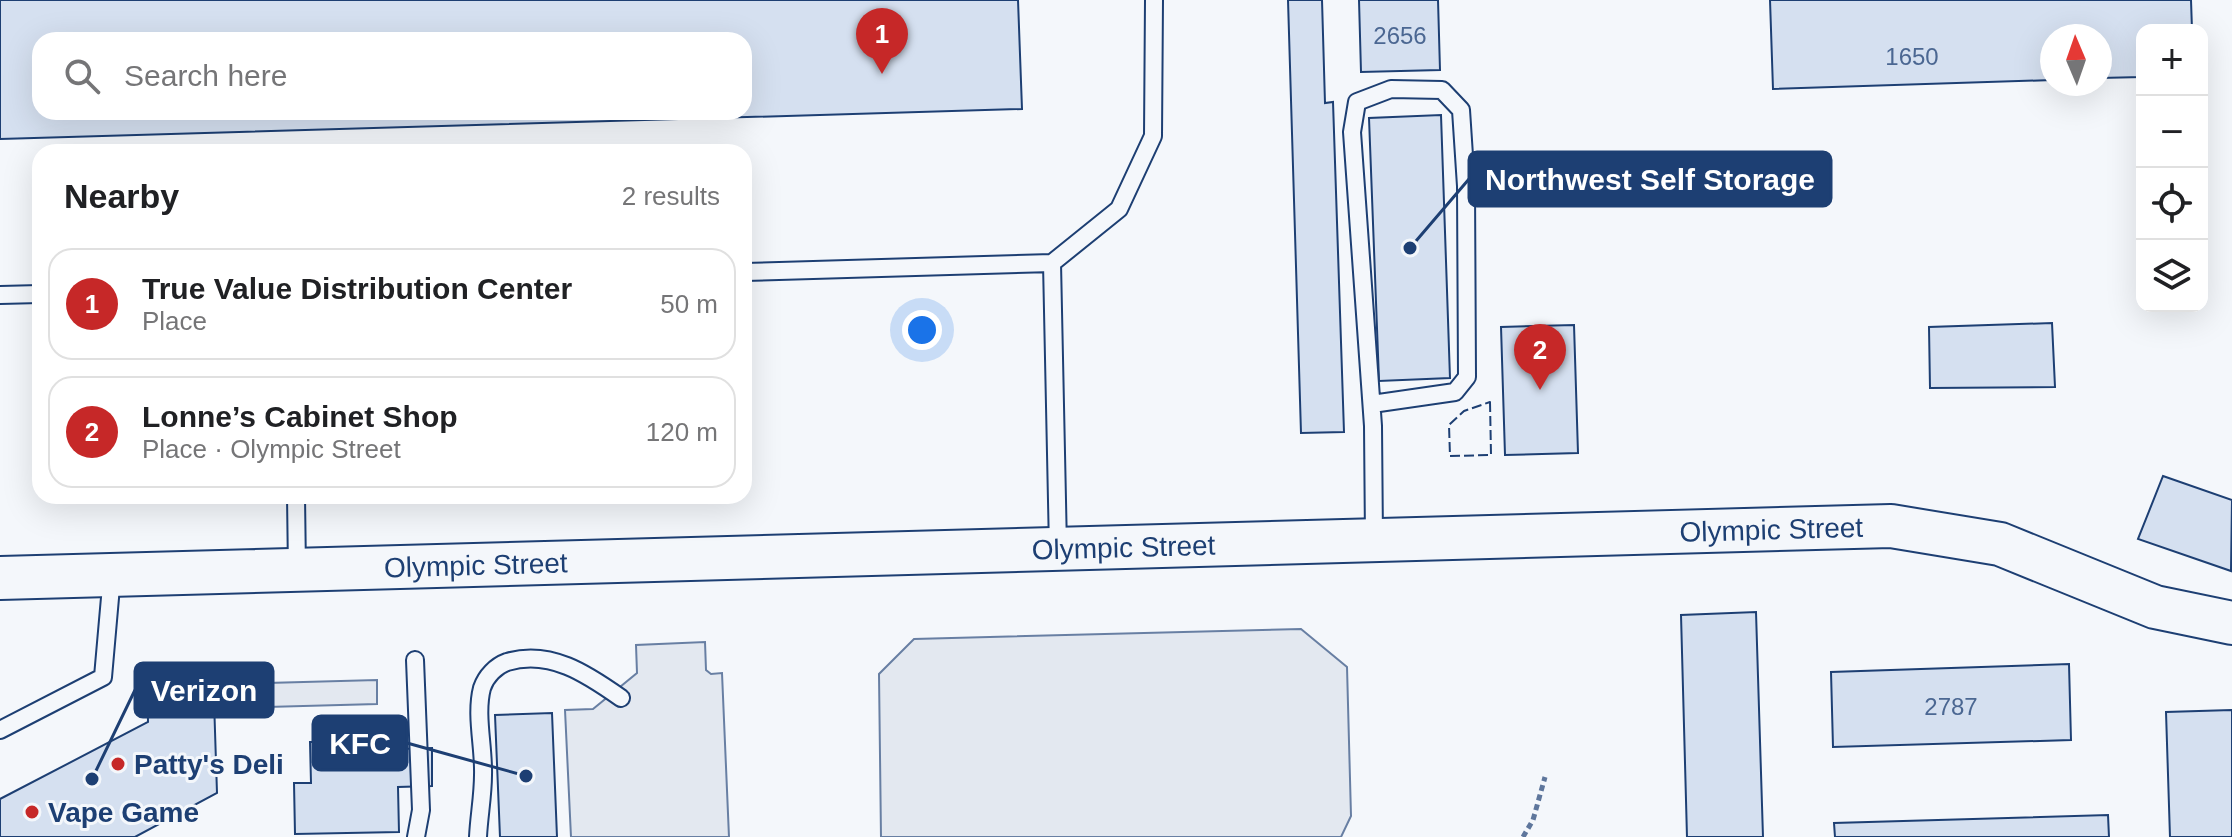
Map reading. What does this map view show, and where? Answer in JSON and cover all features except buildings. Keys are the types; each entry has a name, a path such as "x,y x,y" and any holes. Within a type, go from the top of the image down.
{"main road":[{"name":"Olympic Street","path":"0,578 1891,526 2000,544 2155,607 2232,623"}],"lane":[{"path":"752,272 1052,263 1119,209 1153,136 1154,0"},
{"path":"1372,404 1455,392 1467,377 1466,186 1461,110 1442,90 1391,89 1357,102 1352,132 1372,404 1374,539"},
{"path":"1052,263 1058,548"},
{"path":"0,295 32,294"},
{"path":"296,504 297,570"},
{"path":"0,730 103,677 112,575"},
{"path":"478,837 483,778 482,688 489,674 502,664 519,659 562,663 588,675 621,698"},
{"path":"410,837 412,810 408,728 415,660 421,810 416,837"}],"path":[{"path":"1523,837 1533,820 1545,777"}],"shaded area":[{"path":"1301,629 1347,667 1351,816 1341,837 881,837 879,674 914,639"},
{"path":"705,642 706,670 711,674 722,673 729,837 571,837 565,710 593,709 637,673 636,645"},
{"path":"377,680 377,704 267,707 267,683"}],"fence":[{"path":"1490,402 1491,455 1450,456 1449,425 1464,411 1490,402"}],"place":[{"name":"True Value Distribution Center","path":"882,74"},
{"name":"Northwest Self Storage","path":"1410,248"},
{"name":"Lonne’s Cabinet Shop","path":"1540,390"},
{"name":"Patty's Deli","path":"118,764"},
{"name":"KFC","path":"526,776"},
{"name":"Verizon","path":"92,779"},
{"name":"Vape Game","path":"32,812"}]}
